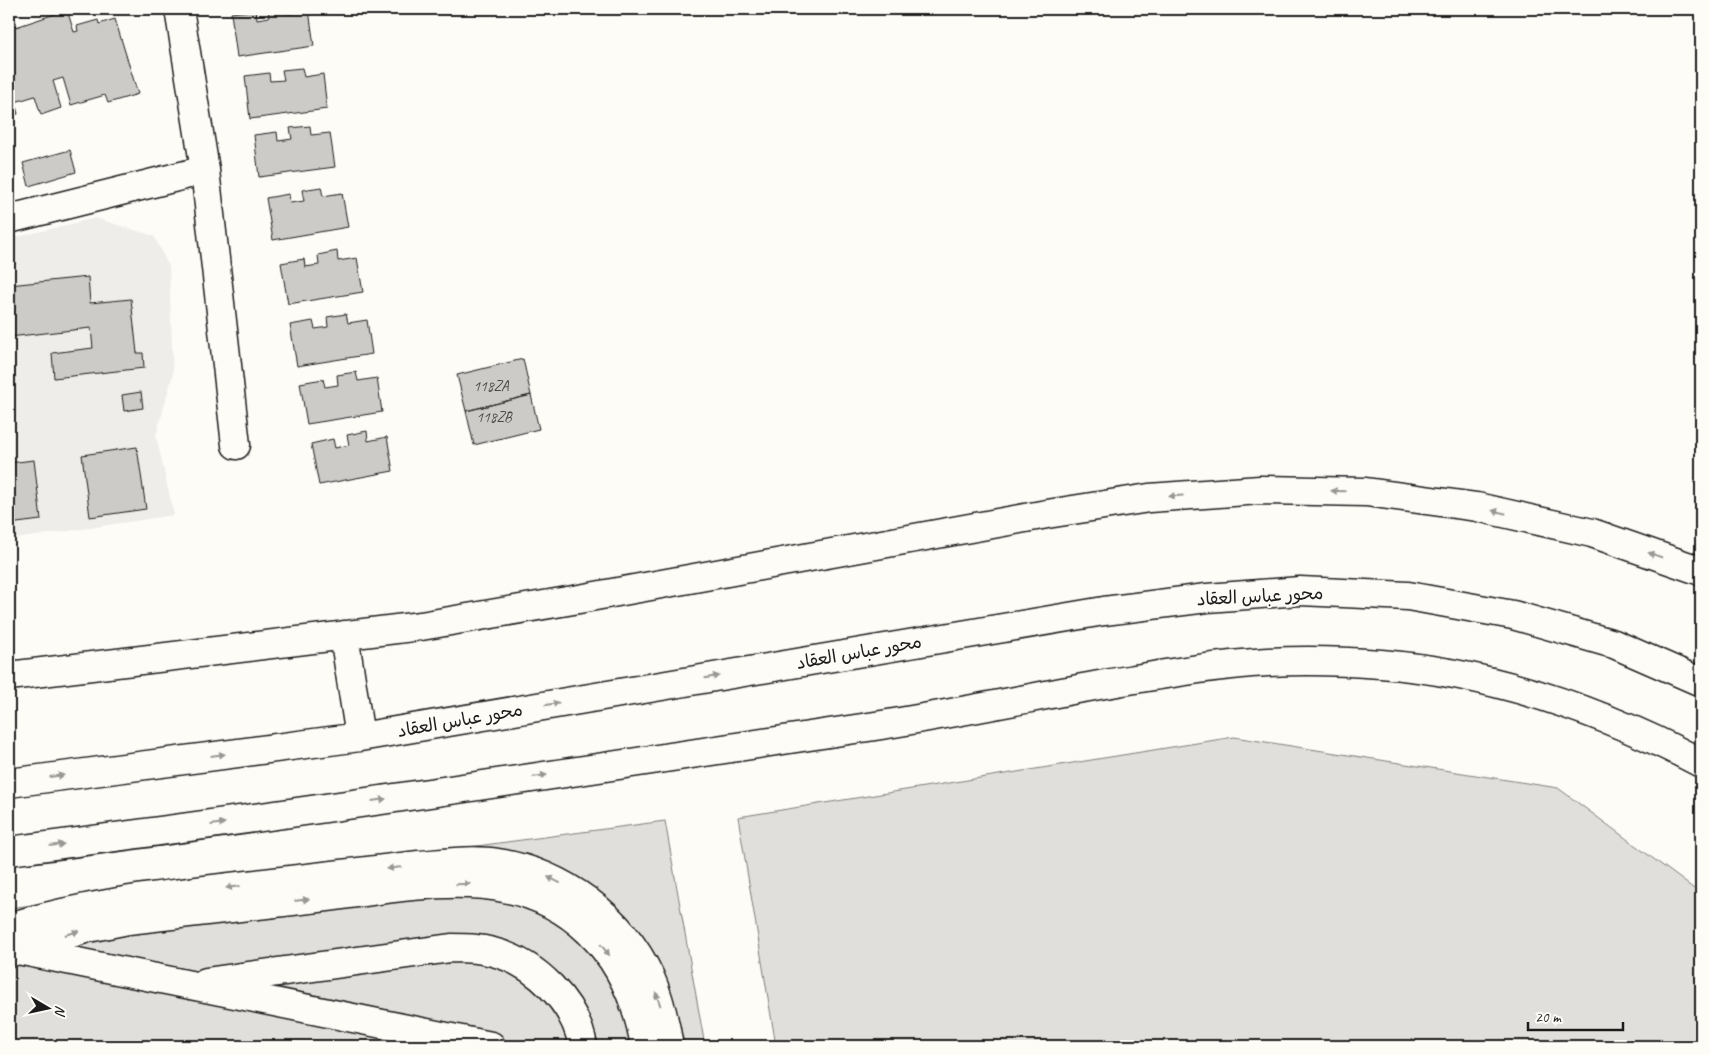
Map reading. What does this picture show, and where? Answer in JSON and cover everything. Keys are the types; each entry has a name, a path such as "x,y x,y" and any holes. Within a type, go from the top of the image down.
{"main road":[{"path":"179,9 205,170 236,445"},
{"path":"9,219 205,170"},
{"path":"9,676 421,626 1047,514 1148,498 1260,490 1366,492 1477,507 1592,533 1701,571"},
{"name":"محور عباس العقاد","path":"9,783 360,737 1104,611 1207,598 1300,591 1408,596 1513,616 1614,644 1701,682"},
{"path":"344,635 360,737"},
{"path":"9,851 187,828 880,725 1154,676 1211,667 1269,662 1326,661 1384,664 1497,683 1552,699 1606,718 1701,763"},
{"path":"11,943 55,914 97,905 419,865 497,862 528,870 565,886 585,898 616,926 650,976 661,1004 669,1046"},
{"path":"11,943 128,920 420,885 471,884 501,888 525,892 550,903 572,917 592,934 608,952 620,971 635,1004 646,1046"},
{"path":"11,943 187,984 491,1046"},
{"path":"187,984 451,948 472,948 494,952 515,960 534,971 564,1003 575,1022 583,1046"}],"shaded area":[{"path":"95,218 154,236 169,267 173,374 156,436 174,515 9,540 9,239"},
{"path":"1234,737 1558,788 1701,894 1701,1046 776,1046 738,817"},
{"path":"665,821 705,1046 9,1046 9,908"}],"building":[{"path":"268,9 288,9 288,14 309,10 314,46 237,57 231,13 256,10 257,19 269,17"},
{"path":"67,10 74,32 78,31 77,26 98,20 99,24 115,19 138,94 108,103 105,95 71,105 63,78 53,81 61,108 41,115 35,96 15,102 18,114 9,116 9,17 12,16 16,27"},
{"path":"302,68 304,77 323,74 327,109 250,119 245,76 269,73 270,81 284,80 282,70"},
{"path":"310,126 311,135 330,133 335,167 259,177 254,135 277,132 278,141 292,139 290,128"},
{"path":"70,150 76,172 29,186 23,163"},
{"path":"321,187 323,196 342,193 348,227 273,240 266,198 289,194 290,203 304,201 302,190"},
{"path":"337,251 338,261 357,258 363,292 288,304 281,263 304,259 305,267 319,265 318,255"},
{"path":"88,277 90,303 131,299 137,353 143,353 144,368 54,378 52,353 93,348 91,328 9,337 9,285"},
{"path":"346,314 348,323 367,320 372,354 297,366 290,325 313,321 315,329 328,327 327,317"},
{"path":"523,359 531,395 466,411 457,375"},
{"path":"356,372 358,381 377,378 382,412 307,424 300,383 323,379 325,387 338,385 337,375"},
{"path":"141,392 143,408 124,411 122,395"},
{"path":"531,395 539,429 474,445 466,411"},
{"path":"367,431 368,441 387,437 393,471 319,485 311,444 333,439 335,448 349,445 347,435"},
{"path":"137,447 146,509 90,517 82,455"},
{"path":"34,460 41,520 9,524 9,463"}]}
